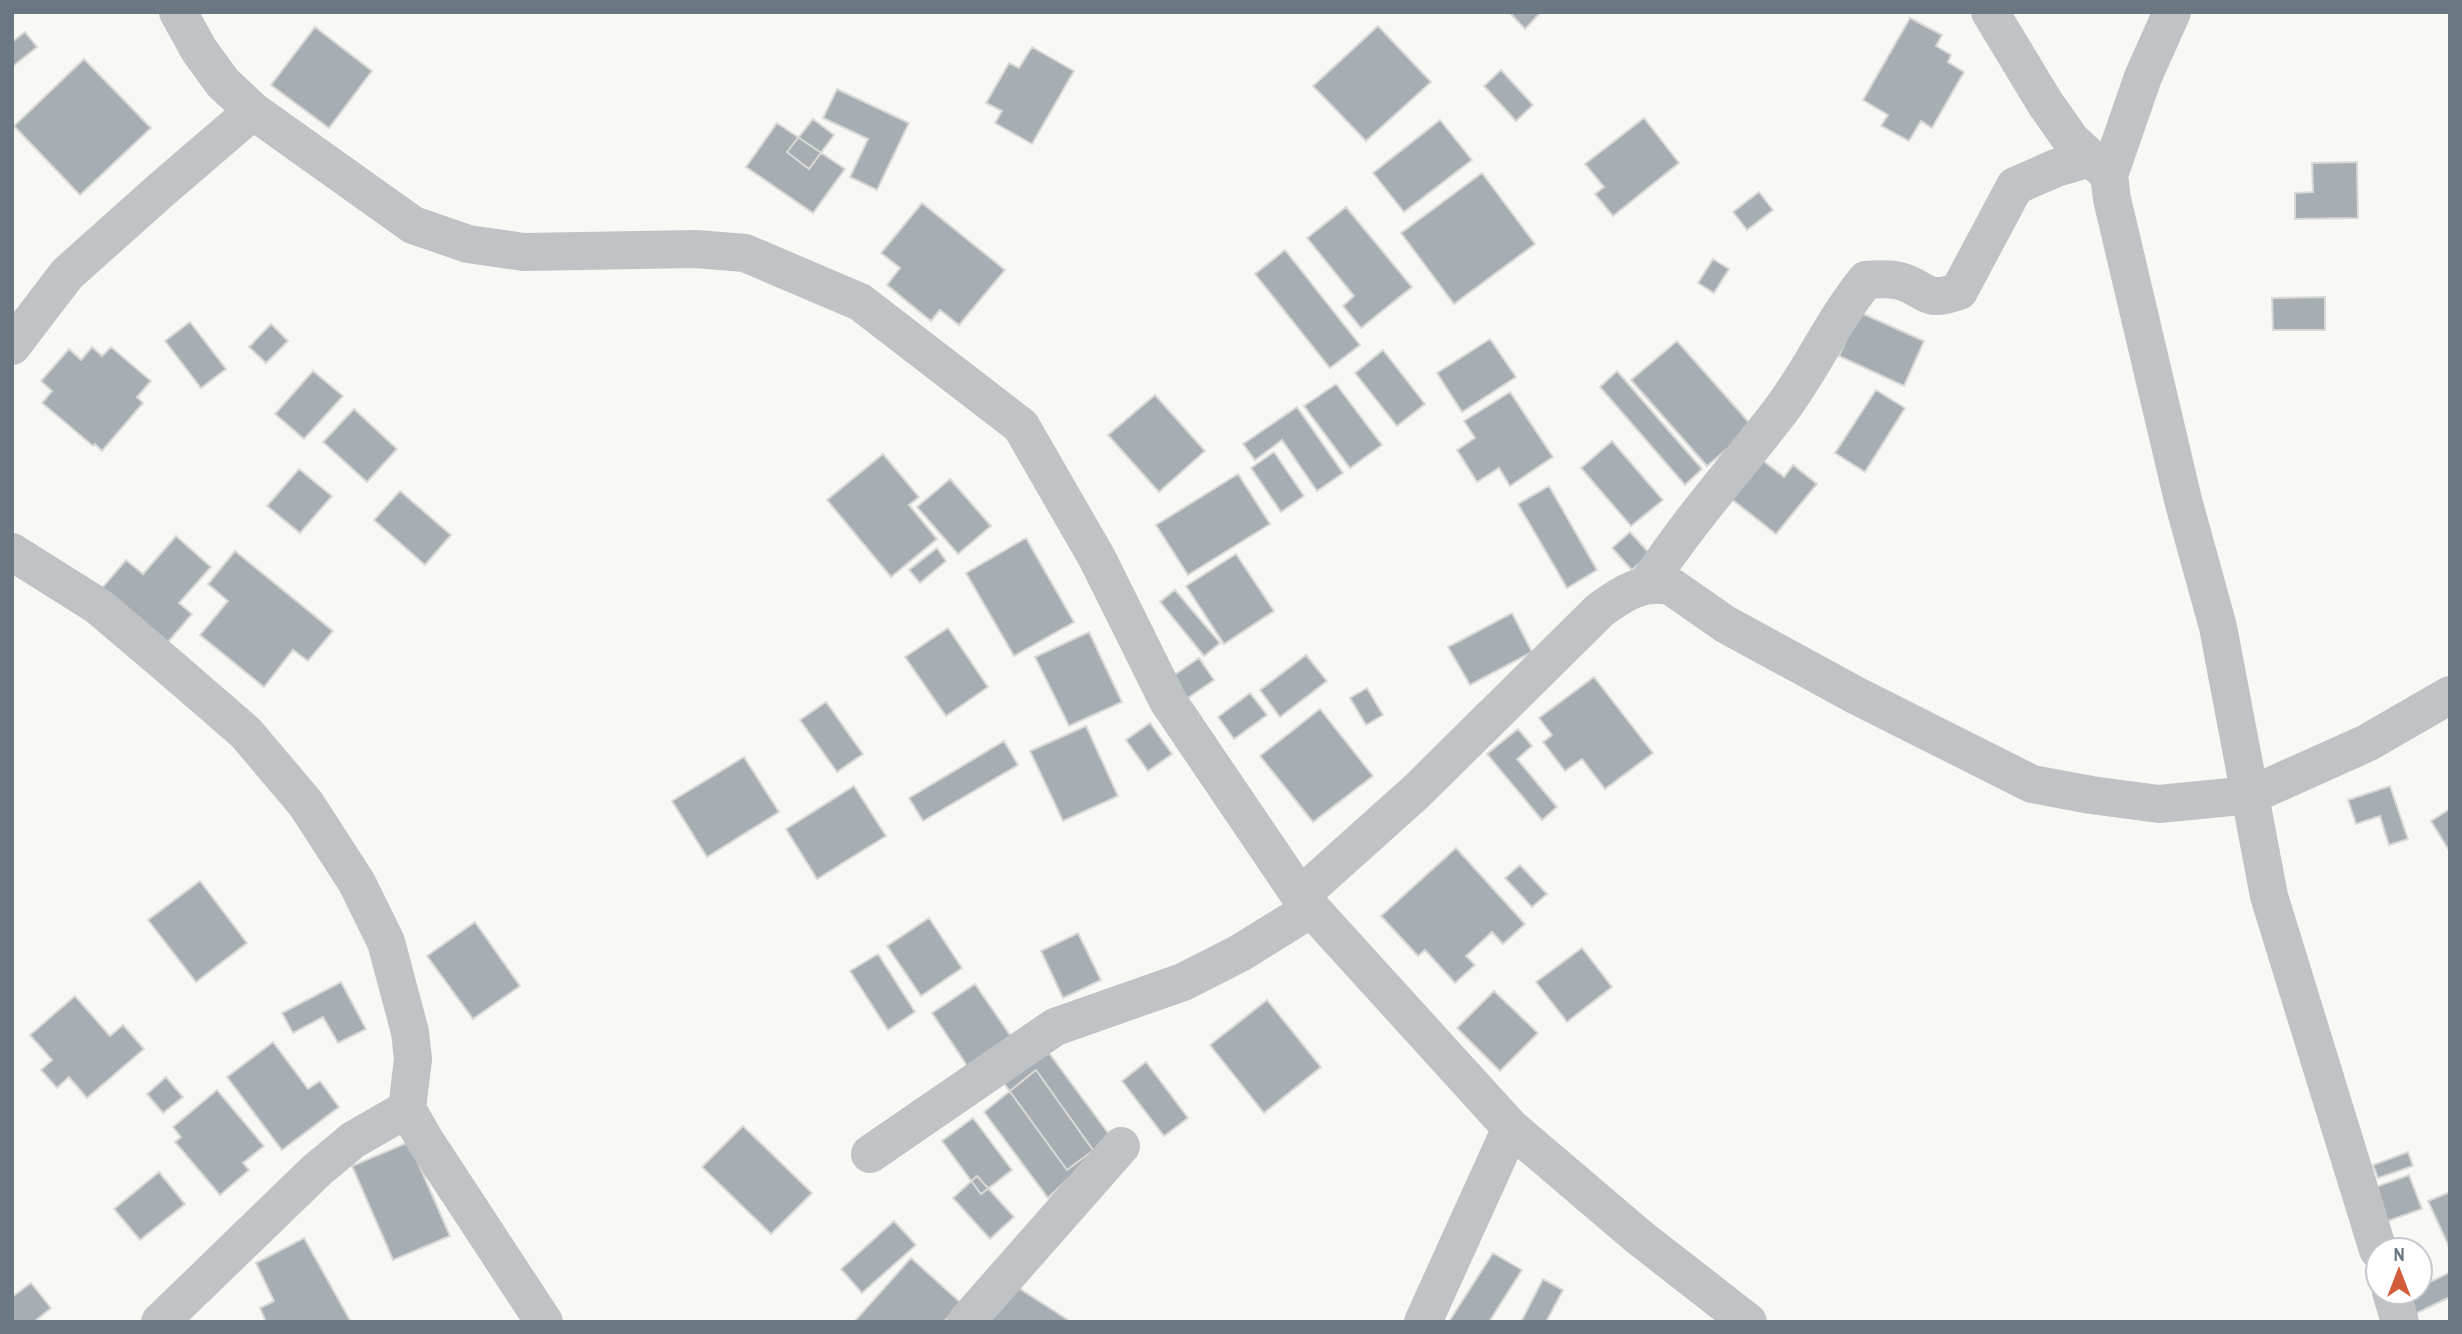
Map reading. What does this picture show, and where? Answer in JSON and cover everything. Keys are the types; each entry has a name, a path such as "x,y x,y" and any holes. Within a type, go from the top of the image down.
{"street":[{"path":"178,12 223,83 253,111 413,225 468,244 524,252 696,249 745,253 860,302 1021,426 1097,558 1168,701 1306,902 1511,1128 1639,1237 1748,1322"},
{"path":"1990,12 2045,103 2071,140 2100,166 2115,212 2183,500 2218,627 2269,896 2374,1236"},
{"path":"2100,166 2172,12"},
{"path":"12,346 67,274 253,111"},
{"path":"1647,585 1672,547 1782,409 1816,359 1852,296 1866,280 1902,281 1923,293 1941,298 1959,291 2015,186 2056,168 2100,166"},
{"path":"12,552 98,606 180,676 246,733 306,804 358,883 386,942 410,1032 413,1059 407,1109 544,1322"},
{"path":"870,1154 1055,1027 1183,982 1240,953 1306,902 1600,610 1620,595 1647,585 1662,584 1672,587 1725,624 1857,696 2032,784 2159,804 2251,795 2367,743 2450,695"},
{"path":"160,1322 317,1170 353,1140 407,1109"},
{"path":"1423,1322 1511,1128"},
{"path":"966,1322 1121,1146"}],"building":[{"path":"1509,12 1541,12 1525,29"},
{"path":"1910,18 1942,35 1936,46 1951,55 1948,62 1964,72 1932,128 1921,121 1909,141 1881,126 1888,115 1863,100"},
{"path":"1378,26 1431,82 1366,141 1313,86"},
{"path":"315,27 372,71 329,128 271,85"},
{"path":"25,32 37,47 12,67 12,42"},
{"path":"1032,47 1074,71 1032,144 995,123 1002,111 986,103 1009,63 1019,68"},
{"path":"84,59 151,128 80,195 14,126"},
{"path":"1501,70 1533,105 1516,121 1484,86"},
{"path":"837,89 909,123 877,190 850,177 868,139 823,118"},
{"path":"1644,118 1679,163 1613,216 1595,194 1604,187 1585,164"},
{"path":"813,119 834,135 809,169 787,152"},
{"path":"1440,120 1472,160 1404,212 1373,173"},
{"path":"777,123 845,169 813,213 746,167"},
{"path":"2357,162 2358,218 2295,219 2295,193 2313,192 2312,163"},
{"path":"1482,173 1535,244 1454,304 1401,233"},
{"path":"1759,192 1773,210 1747,230 1733,212"},
{"path":"922,203 1005,270 959,325 940,310 931,321 887,285 900,268 881,253"},
{"path":"1346,207 1412,287 1361,328 1343,306 1354,296 1307,238"},
{"path":"1285,250 1360,345 1330,368 1255,274"},
{"path":"1713,259 1729,269 1714,293 1698,283"},
{"path":"2325,297 2325,330 2273,330 2272,298"},
{"path":"1859,312 1924,341 1904,386 1839,356"},
{"path":"190,322 226,369 201,388 165,341"},
{"path":"271,324 288,341 266,363 249,347"},
{"path":"1490,339 1516,377 1462,412 1437,373"},
{"path":"1677,341 1753,427 1707,466 1631,380"},
{"path":"92,347 102,356 111,347 151,381 137,397 143,403 102,451 42,403 52,391 41,381 69,349 81,360"},
{"path":"1383,350 1425,404 1397,426 1355,373"},
{"path":"313,371 343,396 304,439 275,414"},
{"path":"1617,371 1702,469 1685,485 1600,387"},
{"path":"1336,384 1382,445 1350,468 1304,406"},
{"path":"1876,390 1905,408 1865,472 1835,453"},
{"path":"1510,392 1553,457 1510,486 1499,468 1477,482 1457,450 1475,438 1464,421"},
{"path":"1155,395 1205,451 1159,492 1108,435"},
{"path":"1297,407 1343,473 1317,491 1282,440 1255,460 1243,444"},
{"path":"354,409 397,449 367,482 323,442"},
{"path":"1612,441 1663,500 1631,526 1581,468"},
{"path":"1274,452 1304,496 1281,512 1251,468"},
{"path":"883,454 919,497 909,505 937,539 891,577 827,500"},
{"path":"1756,455 1784,477 1793,465 1817,484 1776,534 1725,494"},
{"path":"299,469 332,496 300,533 267,506"},
{"path":"1238,474 1270,524 1188,575 1156,525"},
{"path":"950,479 991,526 958,554 917,507"},
{"path":"1549,486 1597,570 1567,588 1518,504"},
{"path":"400,491 451,535 425,565 374,520"},
{"path":"1630,532 1650,554 1632,570 1612,548"},
{"path":"176,536 211,567 179,603 192,614 168,642 102,588 126,560 143,574"},
{"path":"1026,538 1074,622 1014,656 966,573"},
{"path":"937,548 946,561 920,583 909,570"},
{"path":"235,551 333,631 308,661 293,650 264,687 200,635 228,601 208,584"},
{"path":"1236,554 1274,611 1224,644 1186,586"},
{"path":"1175,590 1220,643 1204,656 1160,602"},
{"path":"1512,613 1532,652 1470,685 1448,647"},
{"path":"948,628 988,687 946,716 905,657"},
{"path":"1089,632 1122,702 1069,726 1035,657"},
{"path":"1306,655 1327,681 1280,717 1260,690"},
{"path":"1199,658 1214,680 1182,702 1167,680"},
{"path":"1594,677 1653,753 1605,789 1582,759 1565,771 1543,742 1552,735 1539,718"},
{"path":"1367,688 1383,715 1366,725 1350,698"},
{"path":"1250,693 1267,715 1234,739 1218,717"},
{"path":"826,702 863,754 837,772 800,720"},
{"path":"1320,709 1373,776 1313,822 1260,756"},
{"path":"1150,723 1172,754 1148,771 1126,740"},
{"path":"1086,726 1118,796 1063,821 1030,751"},
{"path":"1518,729 1532,746 1517,759 1557,807 1542,820 1487,754"},
{"path":"1004,741 1018,765 923,821 909,798"},
{"path":"744,757 779,812 707,857 672,801"},
{"path":"854,786 886,836 817,879 786,829"},
{"path":"2390,786 2408,839 2389,845 2380,816 2356,824 2348,800"},
{"path":"2450,809 2450,852 2431,821"},
{"path":"1456,848 1525,924 1503,944 1492,932 1466,956 1475,965 1455,983 1425,950 1418,956 1381,916"},
{"path":"1520,865 1547,894 1532,907 1505,878"},
{"path":"200,881 247,943 196,982 148,920"},
{"path":"929,918 962,968 921,996 887,946"},
{"path":"475,922 520,986 473,1019 427,956"},
{"path":"1078,933 1101,980 1063,998 1041,951"},
{"path":"1582,948 1612,987 1567,1022 1536,982"},
{"path":"878,954 915,1012 888,1030 850,971"},
{"path":"341,982 366,1029 338,1043 323,1017 293,1033 282,1013"},
{"path":"975,984 1012,1038 968,1067 932,1013"},
{"path":"1494,991 1538,1033 1500,1071 1457,1028"},
{"path":"75,996 110,1036 123,1025 144,1049 87,1098 69,1077 57,1088 41,1070 52,1060 30,1035"},
{"path":"1267,1000 1321,1067 1264,1113 1210,1045"},
{"path":"273,1042 308,1089 320,1081 339,1107 282,1150 227,1077"},
{"path":"1046,1049 1111,1137 1067,1170 1003,1082"},
{"path":"1146,1062 1188,1118 1164,1136 1122,1081"},
{"path":"1036,1070 1095,1153 1048,1198 984,1112"},
{"path":"166,1077 183,1097 163,1113 147,1094"},
{"path":"217,1090 264,1146 243,1163 249,1170 220,1195 175,1142 181,1137 173,1127"},
{"path":"973,1118 1012,1170 981,1194 942,1141"},
{"path":"743,1126 812,1193 771,1234 702,1167"},
{"path":"409,1142 450,1236 393,1260 352,1166"},
{"path":"2408,1152 2413,1166 2378,1178 2373,1165"},
{"path":"159,1172 185,1204 140,1240 114,1209"},
{"path":"2409,1175 2422,1209 2382,1223 2370,1189"},
{"path":"977,1176 1014,1217 990,1239 953,1198"},
{"path":"2450,1192 2450,1249 2428,1201"},
{"path":"894,1221 916,1245 862,1293 841,1269"},
{"path":"304,1238 351,1322 266,1322 260,1308 274,1301 256,1263"},
{"path":"1493,1253 1522,1270 1489,1322 1452,1322 1450,1320"},
{"path":"911,1258 961,1303 944,1322 854,1322"},
{"path":"2450,1272 2450,1297 2434,1305 2434,1280"},
{"path":"1543,1279 1563,1290 1546,1322 1521,1322"},
{"path":"31,1283 51,1308 34,1322 12,1322 12,1297"},
{"path":"1011,1283 1071,1322 985,1322"},
{"path":"2413,1306 2431,1306 2415,1314"}]}
